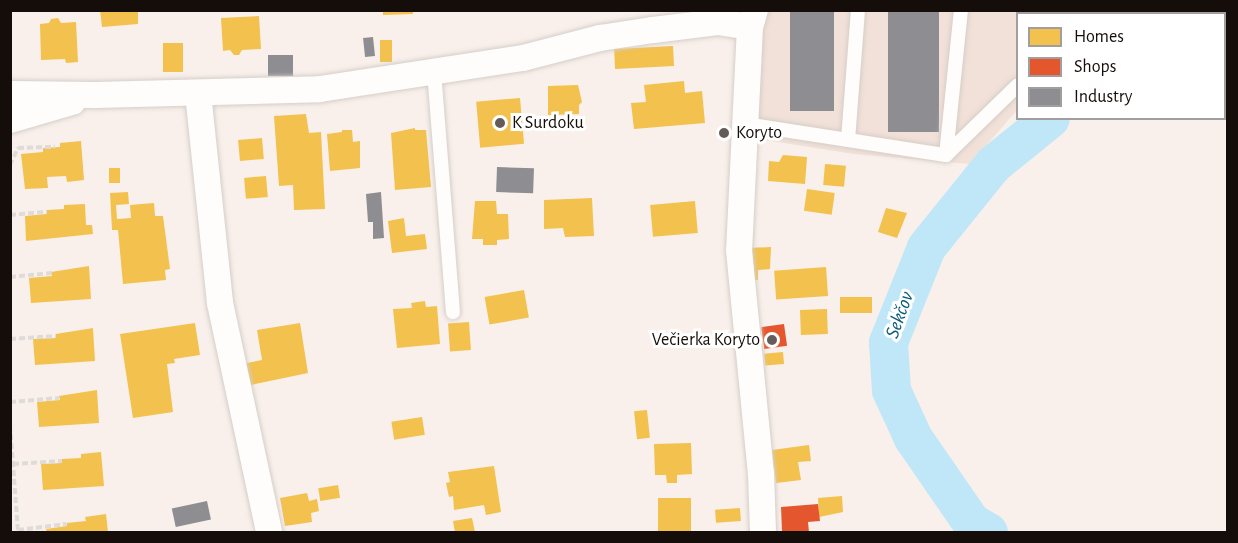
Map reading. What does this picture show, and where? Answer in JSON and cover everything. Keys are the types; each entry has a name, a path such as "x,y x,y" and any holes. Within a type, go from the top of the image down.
{"street":[{"path":"10,93 96,95 320,89 523,58 600,38 752,19 739,250 761,474 763,532"},
{"path":"198,93 220,303 269,532"},
{"path":"10,120 96,95"}],"lane":[{"path":"848,140 858,10"},
{"path":"946,155 961,10"},
{"path":"434,71 453,312"},
{"path":"946,155 1016,86"},
{"path":"745,123 946,155"}],"path":[{"path":"10,165 18,148 55,147"},
{"path":"10,215 47,212"},
{"path":"10,277 51,273"},
{"path":"10,339 56,336"},
{"path":"10,402 59,398"},
{"path":"10,425 18,531 67,524"},
{"path":"13,464 62,461"}],"shaded area":[{"path":"750,11 1133,11 1016,12 1016,111 970,164 854,154 734,135"}],"building: Homes":[{"path":"100,10 138,10 138,24 102,27"},
{"path":"383,10 413,10 413,14 383,15"},
{"path":"259,16 261,49 242,50 239,55 234,55 230,50 223,51 221,18"},
{"path":"58,18 61,23 76,22 78,62 66,63 65,59 41,60 40,24 49,23 51,19"},
{"path":"380,40 392,40 392,62 380,62"},
{"path":"163,43 183,43 183,72 163,72"},
{"path":"673,46 674,66 615,69 614,49"},
{"path":"684,81 685,93 702,91 705,123 634,129 631,103 646,102 644,85"},
{"path":"578,85 582,102 579,105 579,114 548,115 548,86"},
{"name":"K Surdoku","path":"520,98 524,144 480,148 476,102"},
{"path":"306,114 309,133 321,132 325,209 294,210 293,185 279,186 274,116"},
{"path":"415,128 415,130 426,130 431,187 395,190 391,133"},
{"path":"342,130 352,130 353,142 360,141 360,168 330,171 327,134 342,132"},
{"path":"262,138 264,159 240,161 238,140"},
{"path":"81,141 84,180 67,182 66,176 47,177 48,188 25,189 21,154 43,152 43,148 60,147 60,143"},
{"path":"783,155 807,157 805,184 768,181 769,161 779,162"},
{"path":"825,164 846,166 844,187 823,185"},
{"path":"109,168 120,168 120,183 109,183"},
{"path":"266,176 268,197 246,199 244,178"},
{"path":"807,189 835,193 832,215 804,211"},
{"path":"128,192 129,204 116,205 117,219 131,218 130,205 154,203 155,216 163,216 170,269 165,270 166,280 123,284 118,230 112,230 110,193"},
{"path":"592,198 594,236 565,237 563,228 544,229 544,200"},
{"path":"475,201 496,201 497,214 508,214 509,239 497,240 497,245 483,245 483,239 472,239"},
{"path":"695,201 698,233 653,237 650,205"},
{"path":"85,204 86,225 92,225 93,234 26,241 25,216 47,214 47,210 64,209 64,205"},
{"path":"886,208 907,213 897,238 878,232"},
{"path":"404,218 406,236 425,234 427,249 392,253 388,221"},
{"path":"771,247 770,269 758,270 758,280 748,280 747,248"},
{"path":"89,266 91,299 31,303 29,278 52,276 51,272"},
{"path":"826,267 828,296 776,300 774,271"},
{"path":"524,290 529,318 489,325 485,297"},
{"path":"840,297 872,297 872,313 840,313"},
{"path":"425,301 426,307 437,306 440,344 397,348 393,309 412,308 411,303"},
{"path":"827,309 828,334 801,335 800,310"},
{"path":"469,322 471,350 450,351 448,323"},
{"path":"195,323 200,355 174,359 175,363 167,364 173,412 133,418 120,334"},
{"path":"300,323 308,373 246,386 242,364 262,360 257,330"},
{"path":"93,328 95,361 35,365 33,339 56,338 56,334"},
{"path":"783,352 784,364 765,366 764,354"},
{"path":"97,390 99,423 39,427 37,402 60,400 59,396"},
{"path":"647,410 650,438 637,439 634,411"},
{"path":"422,417 425,435 394,440 391,422"},
{"path":"691,443 692,474 677,475 677,483 667,483 666,475 655,475 654,444"},
{"path":"809,445 811,461 798,462 801,480 776,483 772,450"},
{"path":"101,452 104,486 43,490 41,464 62,463 62,459 81,458 81,454"},
{"path":"494,466 501,512 486,515 484,505 454,510 453,496 449,497 446,483 450,482 448,472"},
{"path":"338,485 340,498 320,501 318,488"},
{"path":"307,493 309,501 317,499 319,511 311,513 312,522 285,526 280,498"},
{"path":"842,496 843,512 819,517 818,498"},
{"path":"658,498 691,498 691,531 658,531"},
{"path":"740,508 741,521 716,523 715,510"},
{"path":"106,514 108,532 47,532 46,529 86,521 85,517"},
{"path":"472,518 475,532 455,532 453,521"}],"building: Shops":[{"path":"784,324 787,346 764,349 761,327"},
{"path":"818,504 820,521 808,522 809,532 782,532 781,507"}],"building: Industry":[{"path":"790,10 834,10 834,111 790,111"},
{"path":"888,10 939,10 939,132 888,132"},
{"path":"373,37 375,56 365,57 363,38"},
{"path":"268,55 293,55 293,76 268,76"},
{"path":"497,167 534,168 533,193 496,192"},
{"path":"381,192 384,238 373,239 373,222 368,222 366,194"},
{"path":"207,501 211,520 176,527 172,508"}],"waterway":[{"name":"Sekčov","path":"988,532 971,522 913,438 891,390 888,342 926,247 993,164 1048,120"}],"place":[{"name":"K Surdoku","path":"500,123"},
{"name":"Koryto","path":"724,133"},
{"name":"Večierka Koryto","path":"772,340"}]}
